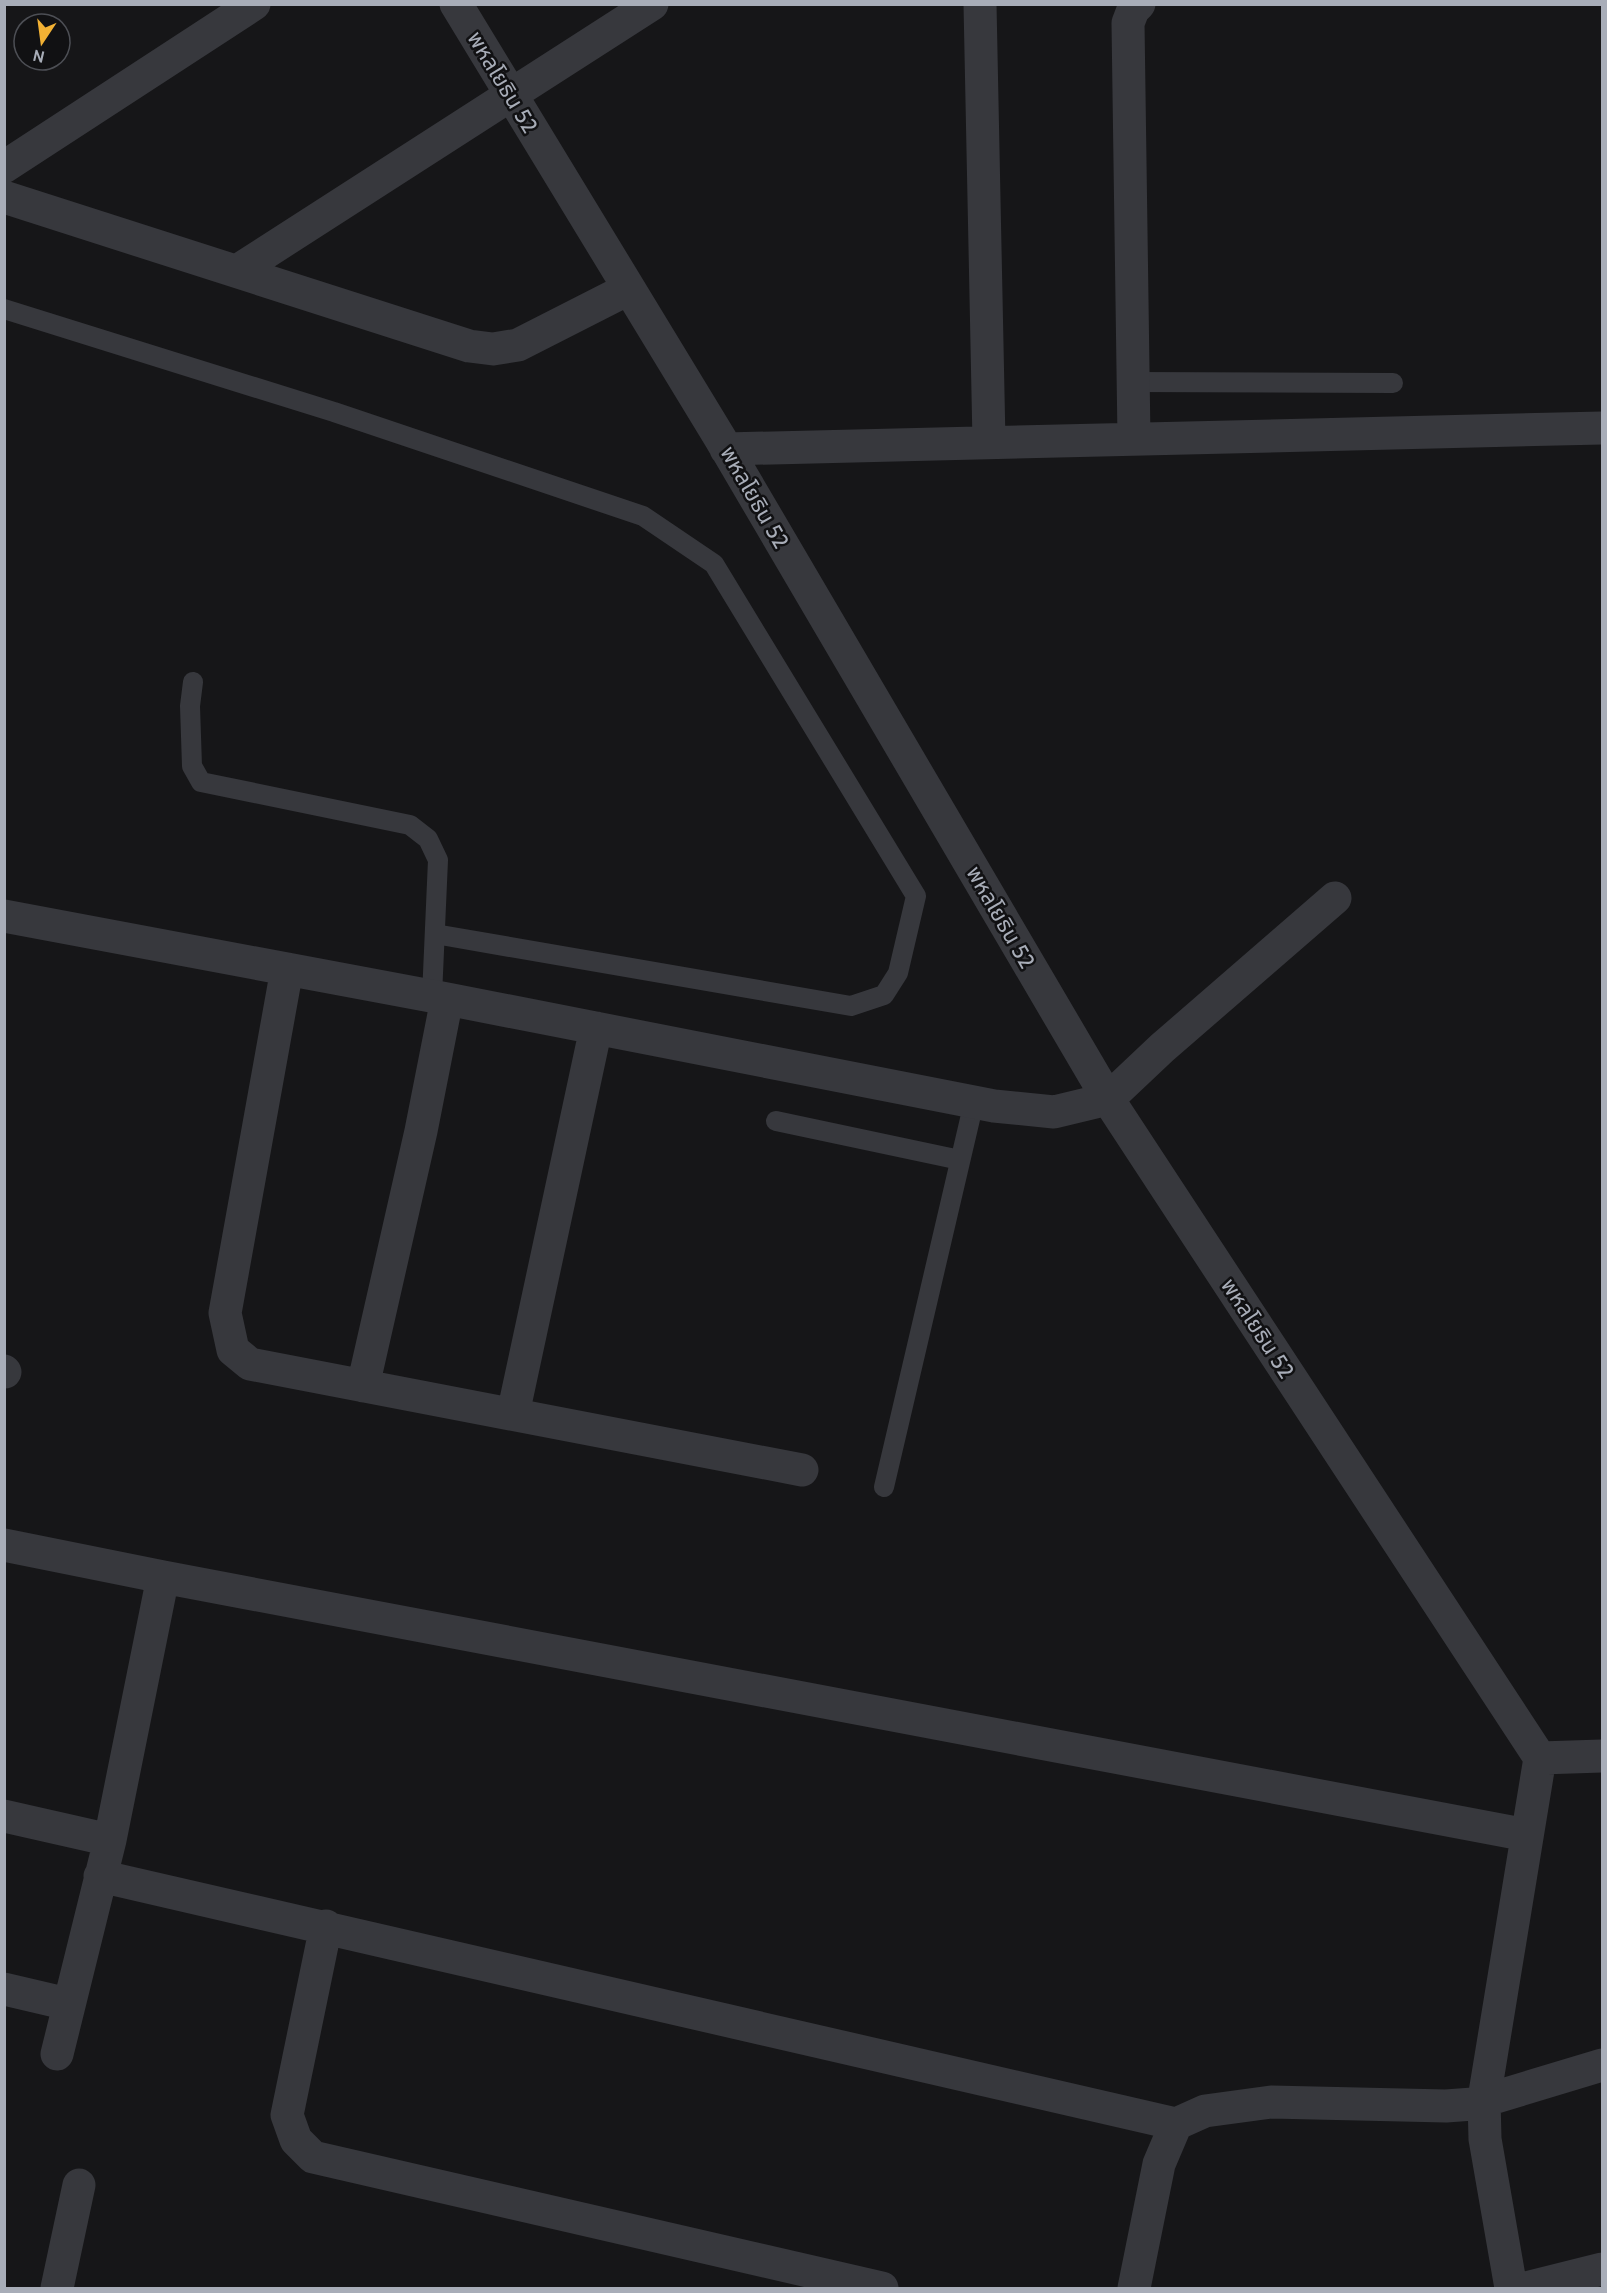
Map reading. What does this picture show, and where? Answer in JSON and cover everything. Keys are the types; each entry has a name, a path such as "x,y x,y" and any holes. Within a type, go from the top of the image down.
{"street":[{"path":"4,167 254,4"},
{"name":"พหลโยธิน 52","path":"456,4 726,449 1108,1099 1540,1758"},
{"path":"237,271 652,4"},
{"path":"980,4 988,442"},
{"path":"1134,439 1128,23 1133,10 1139,4"},
{"path":"4,197 469,346 493,349 518,345 628,289"},
{"path":"726,449 1602,428"},
{"path":"4,916 974,1102 1054,1112 1108,1099 1162,1048 1335,898"},
{"path":"287,969 225,1313 233,1350 250,1364 802,1470"},
{"path":"363,1386 421,1131 439,998"},
{"path":"513,1414 596,1028"},
{"path":"4,1545 1527,1835"},
{"path":"57,2054 110,1840 163,1577"},
{"path":"1511,2289 1485,2139 1484,2099 1540,1758 1602,1756"},
{"path":"4,1816 110,1840"},
{"path":"100,1876 326,1926 1176,2124 1205,2111 1271,2102 1446,2106 1473,2104 1602,2065"},
{"path":"326,1926 287,2115 296,2140 312,2157 882,2289"},
{"path":"4,1989 68,2004"},
{"path":"1134,2289 1159,2164 1176,2124"},
{"path":"57,2289 79,2185"},
{"path":"1526,2289 1602,2269"}],"lane":[{"path":"4,309 334,412 643,516 714,564 916,896 898,973 884,995 851,1006 435,934"},
{"path":"1133,382 1393,383"},
{"path":"193,682 190,706 192,766 201,782 410,825 428,839 438,860 435,934 439,998"},
{"path":"884,1487 974,1102"},
{"path":"776,1121 960,1160"}]}
